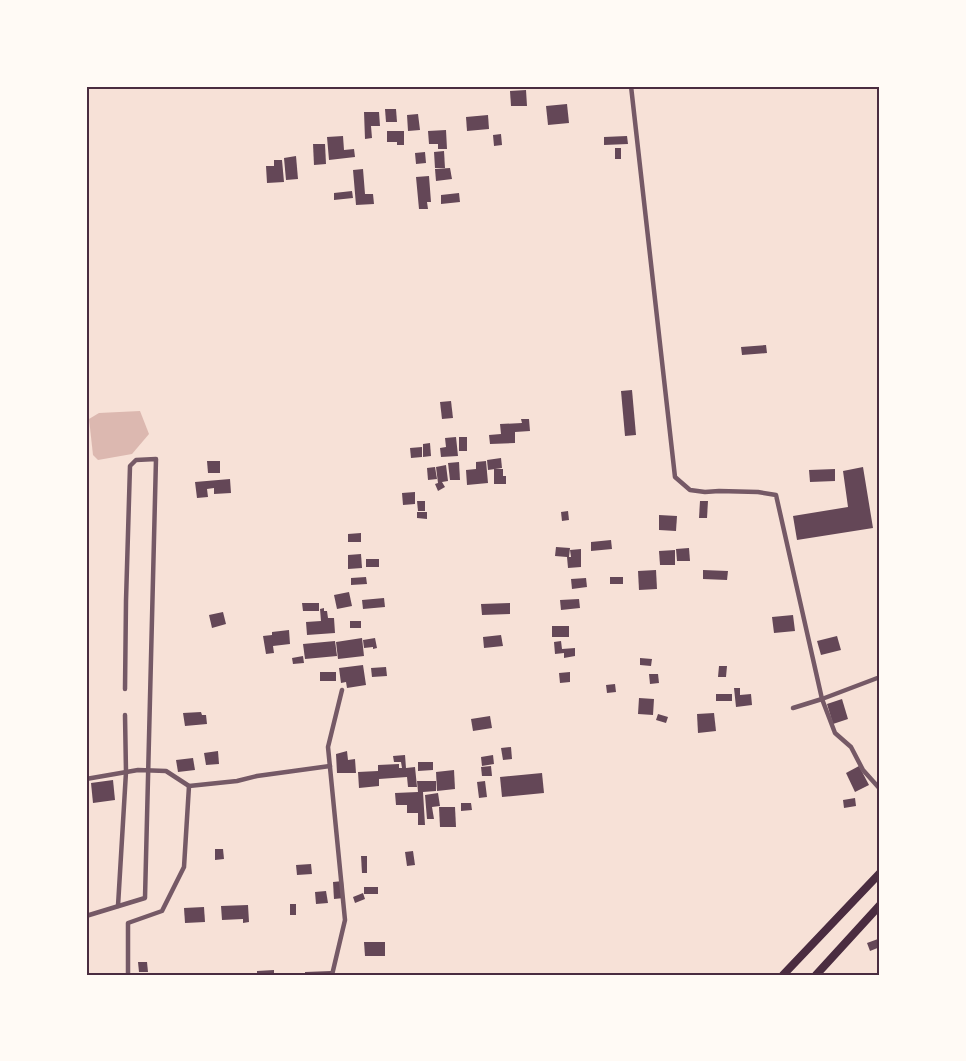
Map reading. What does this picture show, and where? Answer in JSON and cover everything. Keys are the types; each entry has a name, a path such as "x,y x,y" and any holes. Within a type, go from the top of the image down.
{"highway":[{"path":"783,975 880,872"},
{"path":"816,975 880,906"}],"street":[{"path":"632,86 675,477 690,490 705,492 758,492 776,495 822,699 835,733 851,747 863,770 880,789"},
{"path":"86,916 146,898 156,459 136,460 130,466 125,688"},
{"path":"793,708 880,677"},
{"path":"332,975 345,920 328,747 342,690"},
{"path":"118,906 126,772 125,715"},
{"path":"86,779 126,772 166,771 188,786 237,781 257,776 330,766"},
{"path":"128,975 128,923 162,911 184,867 188,786"}],"shaded area":[{"path":"140,411 149,434 132,454 98,460 93,455 89,419 99,413"}],"building":[{"path":"526,90 527,106 511,106 510,91"},
{"path":"567,104 569,123 548,125 546,106"},
{"path":"385,109 396,109 397,122 386,122"},
{"path":"364,112 379,112 380,126 371,126 372,138 365,139"},
{"path":"418,114 420,130 408,131 407,115"},
{"path":"488,115 489,129 467,131 466,117"},
{"path":"446,130 447,149 438,149 438,144 429,144 428,131"},
{"path":"387,131 404,131 404,145 397,145 397,142 387,142"},
{"path":"501,134 502,145 494,146 493,135"},
{"path":"343,136 344,150 354,149 355,157 329,160 327,137"},
{"path":"627,136 628,144 604,145 604,137"},
{"path":"313,144 325,144 326,164 314,165"},
{"path":"615,148 621,148 621,159 615,159"},
{"path":"444,151 445,168 435,168 434,152"},
{"path":"425,152 426,163 416,164 415,153"},
{"path":"296,156 298,179 286,180 284,158"},
{"path":"274,160 282,160 284,182 267,183 266,166 274,166"},
{"path":"450,168 452,179 436,181 435,169"},
{"path":"363,169 365,194 373,194 374,204 356,205 353,170"},
{"path":"429,176 431,202 427,202 428,209 419,209 416,177"},
{"path":"352,191 353,198 334,200 334,193"},
{"path":"459,193 460,202 441,204 441,195"},
{"path":"766,345 767,353 742,355 741,347"},
{"path":"632,390 636,435 625,436 621,391"},
{"path":"451,401 453,418 442,419 440,402"},
{"path":"521,419 529,419 530,431 515,432 515,443 490,444 489,435 501,434 500,424 522,423"},
{"path":"456,437 458,456 441,457 440,448 446,447 445,438"},
{"path":"459,437 467,437 467,451 459,451"},
{"path":"430,443 431,456 423,457 423,444"},
{"path":"422,447 422,457 411,458 410,448"},
{"path":"501,458 502,468 488,470 487,460"},
{"path":"207,461 220,461 220,473 208,473"},
{"path":"486,461 488,483 467,485 466,470 476,469 476,462"},
{"path":"459,462 460,480 450,480 448,463"},
{"path":"446,465 448,481 442,482 445,487 438,491 435,484 438,483 436,467"},
{"path":"435,467 437,479 428,480 427,468"},
{"path":"863,467 873,528 797,540 793,516 848,507 843,471"},
{"path":"494,469 503,469 503,476 506,476 506,484 494,484"},
{"path":"835,469 835,481 810,482 809,470"},
{"path":"230,479 231,493 214,494 214,488 207,489 208,497 197,498 195,482"},
{"path":"415,492 415,504 403,505 402,493"},
{"path":"417,501 425,501 425,511 418,511"},
{"path":"700,501 708,501 707,518 699,518"},
{"path":"568,511 569,520 562,521 561,512"},
{"path":"417,512 427,512 427,519 417,518"},
{"path":"659,515 677,516 676,531 659,530"},
{"path":"361,533 361,542 348,542 348,534"},
{"path":"611,540 612,549 591,551 591,542"},
{"path":"556,547 570,548 569,557 571,557 570,550 581,549 581,567 568,568 567,557 555,556"},
{"path":"689,548 690,561 677,561 676,549"},
{"path":"675,550 675,565 660,565 659,551"},
{"path":"361,554 362,568 348,569 348,555"},
{"path":"366,559 379,559 379,567 366,567"},
{"path":"656,570 657,589 639,590 638,571"},
{"path":"703,570 728,571 727,580 703,579"},
{"path":"366,577 367,584 351,585 351,578"},
{"path":"610,577 623,577 623,584 610,584"},
{"path":"586,578 587,587 572,589 571,579"},
{"path":"349,592 352,606 337,609 334,595"},
{"path":"384,598 385,607 363,609 362,600"},
{"path":"579,599 580,608 561,610 560,600"},
{"path":"302,603 319,603 319,611 303,611"},
{"path":"510,603 510,614 482,615 481,604"},
{"path":"324,608 324,611 327,611 328,618 334,618 335,633 307,635 306,622 321,621 320,609"},
{"path":"223,612 226,624 212,628 209,615"},
{"path":"793,615 795,631 774,633 772,617"},
{"path":"350,621 361,621 361,628 350,628"},
{"path":"552,626 569,626 569,637 552,637"},
{"path":"289,630 290,644 273,646 274,653 266,654 263,636 272,635 272,632"},
{"path":"501,635 503,646 484,648 483,637"},
{"path":"837,636 841,650 821,655 817,641"},
{"path":"362,638 364,656 338,659 336,642"},
{"path":"375,638 377,648 364,648 363,640"},
{"path":"335,641 337,656 305,659 303,644"},
{"path":"561,641 562,649 575,648 575,656 564,658 564,653 555,654 554,642"},
{"path":"303,656 304,663 293,664 292,658"},
{"path":"640,658 652,659 651,666 640,665"},
{"path":"363,665 366,685 347,688 346,682 341,683 339,668"},
{"path":"719,666 727,666 726,677 718,677"},
{"path":"386,667 387,676 372,677 371,668"},
{"path":"320,672 336,672 336,681 320,681"},
{"path":"570,672 570,682 560,683 559,673"},
{"path":"649,674 658,674 659,683 650,684"},
{"path":"615,684 616,692 607,693 606,685"},
{"path":"734,688 740,688 740,695 751,694 752,705 736,707"},
{"path":"716,694 732,694 732,701 716,701"},
{"path":"639,698 654,699 653,715 638,714"},
{"path":"842,699 848,719 833,724 827,704"},
{"path":"201,712 202,715 206,715 207,724 185,726 183,713"},
{"path":"714,713 716,731 698,733 697,714"},
{"path":"658,714 668,717 666,723 656,720"},
{"path":"490,716 492,728 473,731 471,719"},
{"path":"511,747 512,759 503,760 501,748"},
{"path":"218,751 219,764 206,765 204,753"},
{"path":"347,751 348,760 355,759 356,773 337,773 336,754"},
{"path":"405,755 406,768 415,767 417,787 408,787 407,777 379,779 379,786 359,788 358,772 378,771 378,765 399,764 399,768 402,768 401,762 394,762 393,756"},
{"path":"493,755 494,764 482,766 481,757"},
{"path":"193,758 195,770 178,772 176,760"},
{"path":"418,762 433,762 433,770 418,771"},
{"path":"491,766 492,776 482,776 481,767"},
{"path":"859,766 869,785 855,792 846,773"},
{"path":"454,770 455,789 437,791 436,772"},
{"path":"542,773 544,793 502,797 500,777"},
{"path":"113,780 115,800 93,803 91,783"},
{"path":"417,781 436,781 436,791 423,792 425,825 418,825 418,813 407,813 407,805 396,805 395,793 418,792"},
{"path":"485,781 487,797 479,798 477,782"},
{"path":"438,793 440,806 432,807 434,819 427,819 425,795"},
{"path":"855,798 856,806 844,808 843,800"},
{"path":"461,803 471,803 472,810 461,811"},
{"path":"439,807 455,807 456,827 440,827"},
{"path":"215,849 223,849 224,859 215,860"},
{"path":"413,851 415,865 407,866 405,852"},
{"path":"361,856 367,856 367,873 362,873"},
{"path":"311,864 312,874 297,875 296,865"},
{"path":"343,881 344,898 334,899 333,882"},
{"path":"364,887 378,887 378,894 364,894"},
{"path":"326,891 328,903 316,904 315,892"},
{"path":"363,893 365,899 355,903 353,897"},
{"path":"290,904 296,904 296,915 290,915"},
{"path":"248,905 249,922 243,923 243,919 222,920 221,906"},
{"path":"204,907 205,922 185,923 184,908"},
{"path":"878,939 880,947 870,951 867,943"},
{"path":"364,942 385,942 385,956 365,956"},
{"path":"138,962 147,962 148,972 139,972"},
{"path":"274,970 274,975 257,975 257,971"},
{"path":"332,971 332,975 305,975 305,972"}]}
